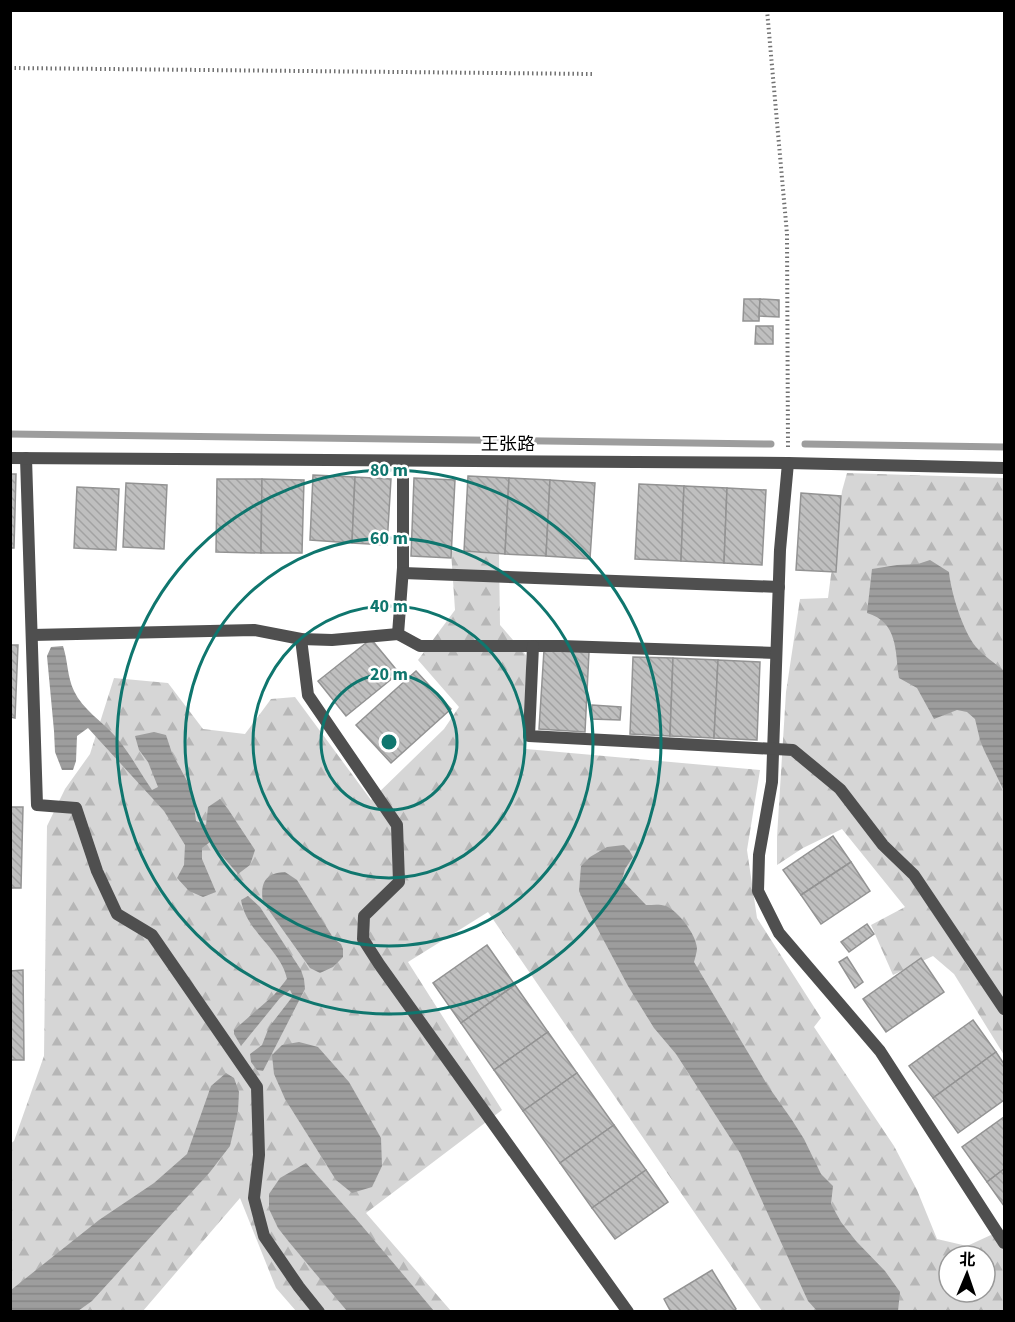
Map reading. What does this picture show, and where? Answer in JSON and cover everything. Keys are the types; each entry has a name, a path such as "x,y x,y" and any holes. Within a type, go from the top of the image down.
{"street":[{"name":"王张路","path":"10,458 788,463 1005,468"},
{"path":"26,458 36,805 76,808 97,871 117,914 152,935 257,1087 259,1155 254,1198 264,1236 299,1287 319,1311"},
{"path":"398,634 403,573 403,461"},
{"path":"788,463 778,587 772,782 759,855 758,891 779,933 880,1051 1005,1243"},
{"path":"403,573 778,587"},
{"path":"32,635 254,630 301,639 332,640 398,634 420,646 533,646 776,653"},
{"path":"301,639 308,695 397,825 399,882 364,916 363,939 628,1311"},
{"path":"533,646 529,736 793,750 840,789 883,845 914,875 1005,1009"}],"path":[{"path":"767,10 787,234 788,463"},
{"path":"10,68 592,74"}],"green space":[{"path":"847,473 1004,478 1004,1055 954,974 933,956 893,975 871,925 905,907 842,829 803,848 777,865 786,692 800,599 828,598 842,491"},
{"path":"451,551 499,554 500,625 526,655 526,749 760,770 747,850 757,918 821,1018 814,1027 894,1146 917,1190 937,1239 958,1244 937,1244 937,1304 997,1304 997,1244 971,1244 1004,1229 1004,1311 762,1311 488,912 408,962 502,1110 366,1213 451,1311 296,1311 276,1288 240,1198 143,1311 11,1311 10,1144 14,1141 44,1056 47,826 65,789 90,754 114,678 168,683 203,729 245,734 271,699 295,697 371,800 444,729 459,707 418,660 455,610"}],"shaded area":[{"path":"930,560 949,572 958,611 971,640 979,650 1004,671 1004,791 984,750 975,719 967,712 957,710 934,719 917,688 899,678 890,630 877,617 867,613 872,569 918,564"},
{"path":"63,646 70,680 78,698 120,742 152,790 158,787 148,762 139,750 135,736 154,732 166,735 172,753 192,790 196,821 206,825 208,807 220,799 255,850 250,865 238,874 210,842 202,848 202,859 216,892 203,897 189,891 177,878 184,865 185,845 164,811 88,728 77,736 76,761 73,770 62,770 55,752 47,656 51,647"},
{"path":"624,845 633,857 625,869 622,880 646,905 666,906 681,918 690,930 697,948 694,962 768,1086 804,1139 821,1174 833,1186 831,1204 841,1222 885,1271 900,1292 898,1311 817,1311 808,1301 740,1153 676,1054 654,1028 628,986 579,891 581,866 590,857 607,847"},
{"path":"285,872 297,880 334,939 341,944 343,949 343,957 333,967 320,973 310,968 263,902 262,889 265,880 273,874"},
{"path":"248,896 260,907 301,970 305,989 263,1071 257,1070 251,1062 250,1054 262,1045 269,1027 293,996 290,990 280,998 241,1046 234,1030 274,995 287,979 278,958 249,922 241,900"},
{"path":"299,1042 318,1047 349,1082 381,1138 382,1166 372,1187 352,1193 336,1180 285,1099 274,1074 272,1055 282,1045"},
{"path":"226,1073 234,1078 239,1092 238,1111 230,1146 210,1172 92,1301 78,1311 11,1311 11,1290 99,1220 154,1183 187,1154 211,1086"},
{"path":"306,1163 434,1311 347,1311 278,1228 269,1209 269,1194 280,1178"}],"building":[{"path":"744,299 760,299 759,321 743,321"},
{"path":"760,299 779,300 779,317 759,316"},
{"path":"756,326 773,326 773,344 755,344"},
{"path":"10,474 16,474 14,548 10,548"},
{"path":"313,475 355,477 352,543 310,540"},
{"path":"468,476 509,478 505,554 464,551"},
{"path":"355,477 391,479 387,545 352,543"},
{"path":"414,478 455,480 451,558 411,556"},
{"path":"509,478 550,480 546,556 505,554"},
{"path":"217,479 262,479 261,553 216,552"},
{"path":"262,479 304,480 302,553 261,553"},
{"path":"550,480 595,483 590,559 546,556"},
{"path":"126,483 167,485 164,549 123,547"},
{"path":"639,484 684,486 681,561 635,559"},
{"path":"684,486 727,488 724,563 681,561"},
{"path":"77,487 119,489 116,550 74,548"},
{"path":"727,488 766,490 762,565 724,563"},
{"path":"801,493 841,496 836,572 796,570"},
{"path":"371,639 399,673 346,716 318,681"},
{"path":"10,645 18,645 15,718 10,717"},
{"path":"544,650 589,652 585,732 539,729"},
{"path":"633,657 673,658 670,736 630,734"},
{"path":"673,658 718,660 714,738 670,736"},
{"path":"718,660 760,662 757,740 714,738"},
{"path":"416,671 451,709 391,763 356,725"},
{"path":"592,705 621,707 620,720 591,719"},
{"path":"10,807 23,807 21,888 10,888"},
{"path":"833,836 851,862 801,895 783,870"},
{"path":"851,862 870,891 821,924 801,895"},
{"path":"867,924 874,934 849,952 841,942"},
{"path":"487,945 515,985 461,1023 433,983"},
{"path":"847,957 863,982 855,988 839,962"},
{"path":"921,958 944,992 886,1032 863,999"},
{"path":"23,970 24,1060 10,1060 10,971"},
{"path":"515,985 548,1032 494,1070 461,1023"},
{"path":"973,1020 996,1052 933,1098 909,1066"},
{"path":"548,1032 577,1073 523,1111 494,1070"},
{"path":"996,1052 1004,1064 1004,1100 958,1133 933,1098"},
{"path":"577,1073 614,1125 560,1163 523,1111"},
{"path":"1004,1117 1004,1169 987,1182 962,1147"},
{"path":"614,1125 646,1170 592,1208 560,1163"},
{"path":"1004,1169 1004,1206 987,1182"},
{"path":"646,1170 668,1202 615,1239 592,1208"},
{"path":"712,1270 736,1309 733,1312 671,1312 664,1299"}],"waterway":[{"path":"10,434 771,444"},
{"path":"805,444 1004,447"}]}
